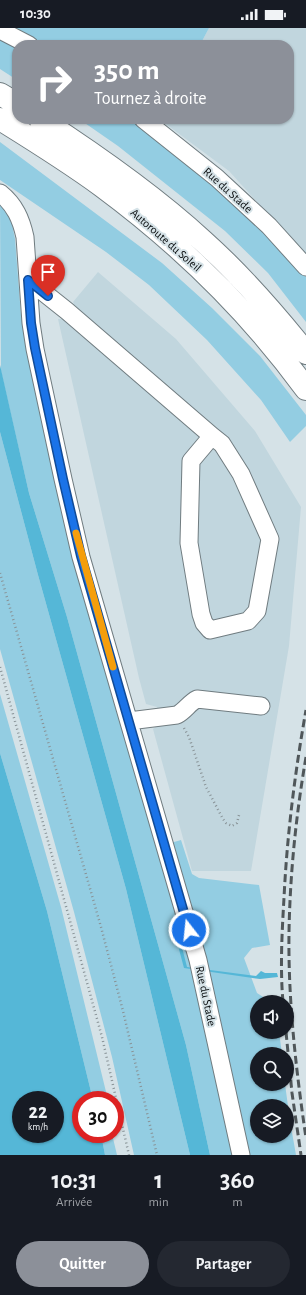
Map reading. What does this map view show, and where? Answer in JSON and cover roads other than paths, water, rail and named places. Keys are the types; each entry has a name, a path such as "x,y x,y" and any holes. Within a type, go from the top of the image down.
{"highway":[{"path":"0,94 12,101"},
{"name":"Autoroute du Soleil","path":"0,119 102,186 188,257 253,322 306,389"},
{"name":"Autoroute du Soleil","path":"47,124 116,170 166,209 203,241 269,308 306,353"}],"street":[{"path":"0,30 19,40"},
{"name":"Rue du Stade","path":"149,124 216,178 269,226 306,267"},
{"name":"Rue du Stade","path":"0,193 8,199 18,213 22,224 25,237 31,323 35,348 81,556 198,960 241,1155"},
{"path":"28,280 68,311 222,444 241,474 270,539 257,611 248,620 210,630 204,623 200,614 188,543 191,461 212,436"},
{"path":"128,721 177,715 197,699 261,706"}],"railway":[{"path":"283,995 283,911 287,851 298,757 306,710"},
{"path":"306,757 294,844 289,932 293,1035 306,1138"},
{"path":"287,1039 292,1093 301,1155"}]}
